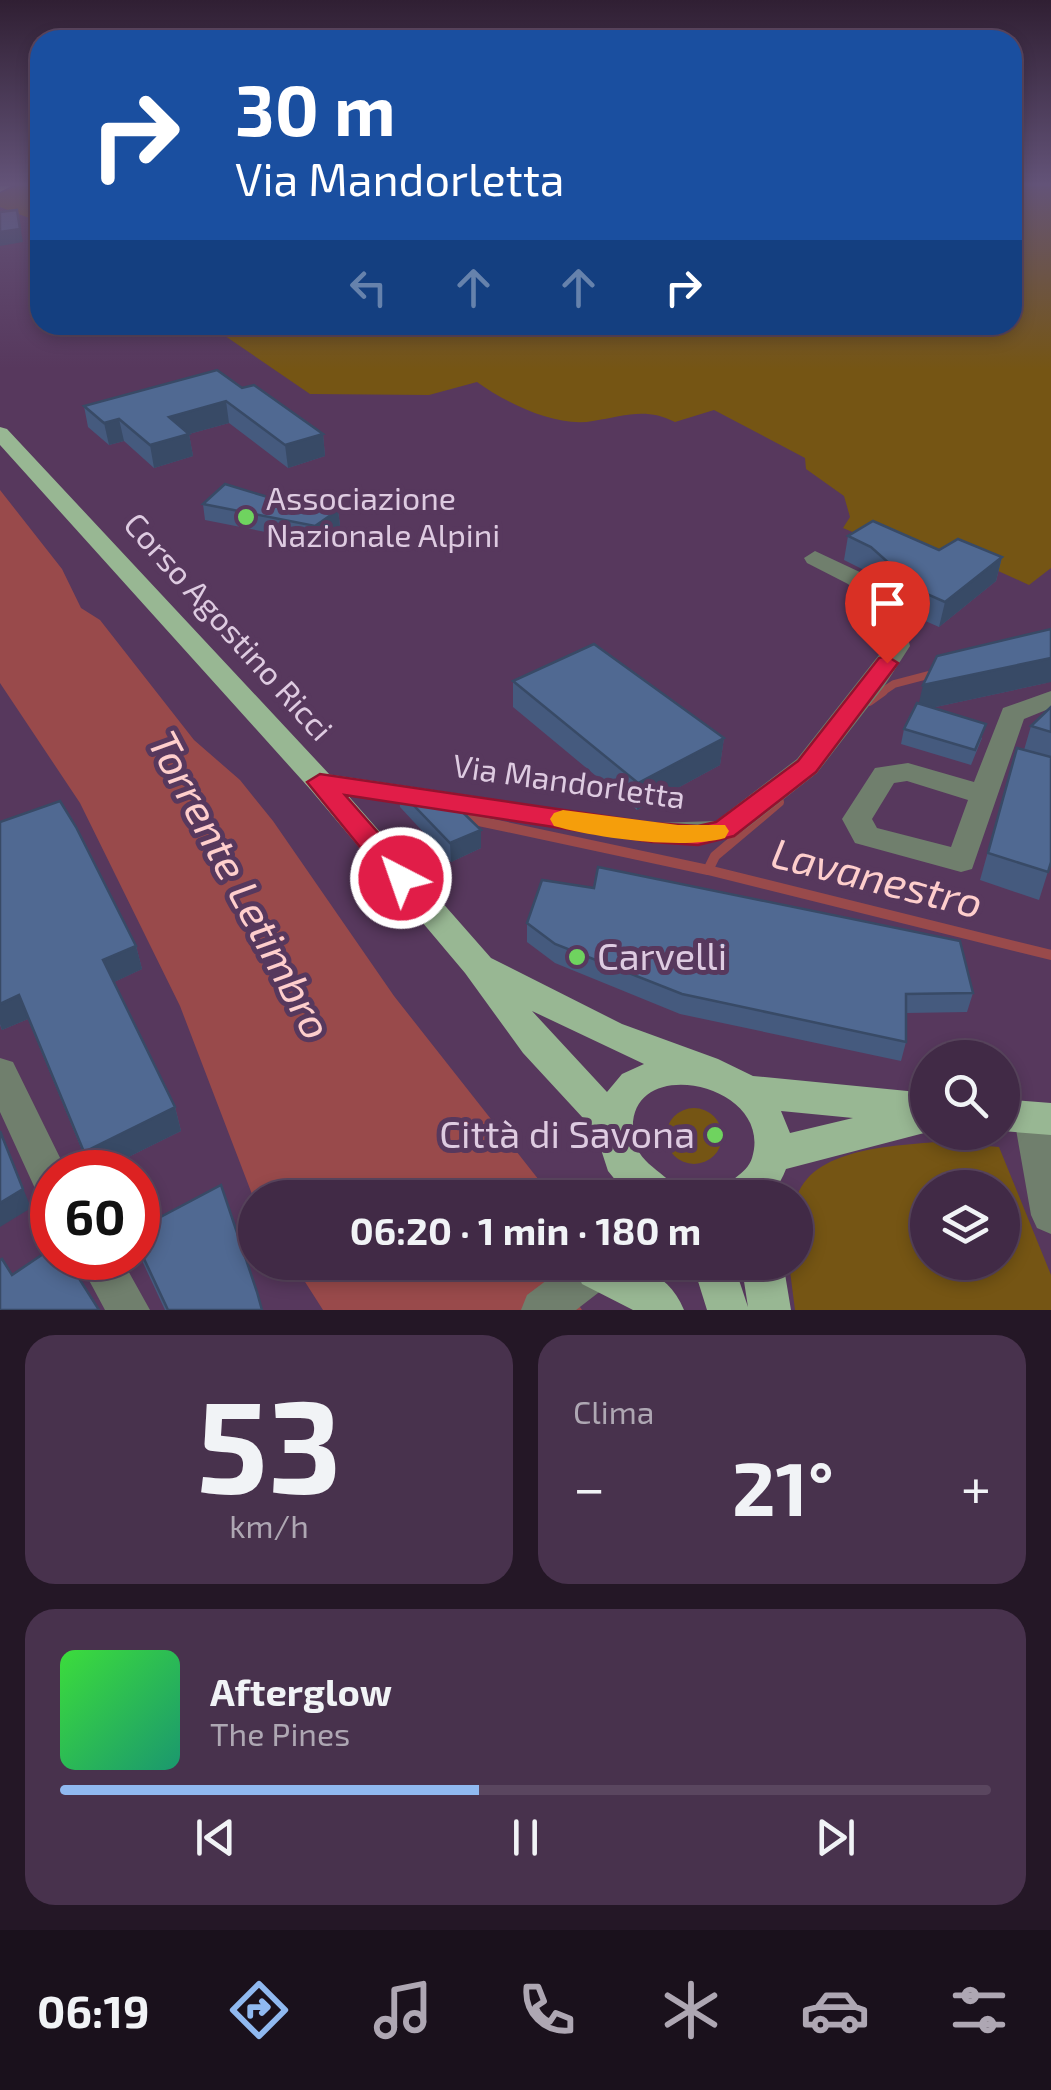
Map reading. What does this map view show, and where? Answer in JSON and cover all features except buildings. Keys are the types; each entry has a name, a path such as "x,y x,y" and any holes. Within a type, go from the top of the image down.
{"main road":[{"name":"Corso Agostino Ricci","path":"0,433 320,782 476,964 536,1043 614,1125"},
{"name":"Corso Agostino Ricci","path":"476,964 640,1049 720,1072 750,1092"},
{"path":"638,1180 616,1146 614,1125 620,1103 633,1085 654,1072 677,1066 702,1068"},
{"path":"750,1092 910,1110"},
{"path":"750,1092 764,1111 772,1133 758,1180"},
{"path":"764,1180 910,1119"},
{"path":"614,1280 644,1290 664,1310"},
{"path":"718,1280 728,1310"},
{"path":"765,1280 770,1310"}],"street":[{"name":"Via Mandorletta","path":"320,782 652,833 698,835 724,830 807,766 876,680 898,646 890,610 856,580 815,558"},
{"path":"983,795 1012,714 1051,699"},
{"path":"995,756 1032,768"},
{"path":"0,1072 37,1150"},
{"path":"1029,1117 1045,1158 1051,1215"},
{"path":"111,1280 129,1310"},
{"path":"542,1310 583,1280"}],"shaded area":[{"path":"1022,247 1051,247 1051,568 1029,585 952,550 934,566 843,528 850,517 844,496 806,469 805,458 714,410 675,422 644,414 564,421 517,405 477,382 429,395 310,394 224,335 1022,335"},
{"path":"694,1108 714,1116 722,1136 714,1156 694,1164 674,1156 666,1136 674,1116"},
{"path":"910,1145 910,1150 1000,1150 1008,1170 910,1170 910,1280 1020,1280 1020,1199 1051,1275 1051,1310 795,1310 791,1280 813,1280 813,1180 808,1180 832,1161 874,1149"}],"water":[{"name":"Torrente Letimbro","path":"0,490 62,569 81,608 100,620 194,740 240,780 273,821 394,996 539,1180 247,1180 180,1006 80,803 0,683"},
{"path":"304,1280 562,1280 582,1310 323,1310"}],"waterway":[{"path":"879,694 894,684 936,673"},
{"path":"869,701 883,691"},
{"path":"708,870 715,856 779,802"},
{"name":"Lavanestro","path":"460,817 708,870"},
{"name":"Lavanestro","path":"708,870 1051,955"}],"slow traffic":[{"path":"563,819 652,833 698,835 716,831"}],"place":[{"name":"Associazione Nazionale Alpini","path":"246,517"},
{"name":"Carvelli","path":"577,957"},
{"name":"Città di Savona","path":"715,1135"}],"route":[{"path":"401,878 320,782 652,833 698,835 724,830 807,766 887,663"}]}
